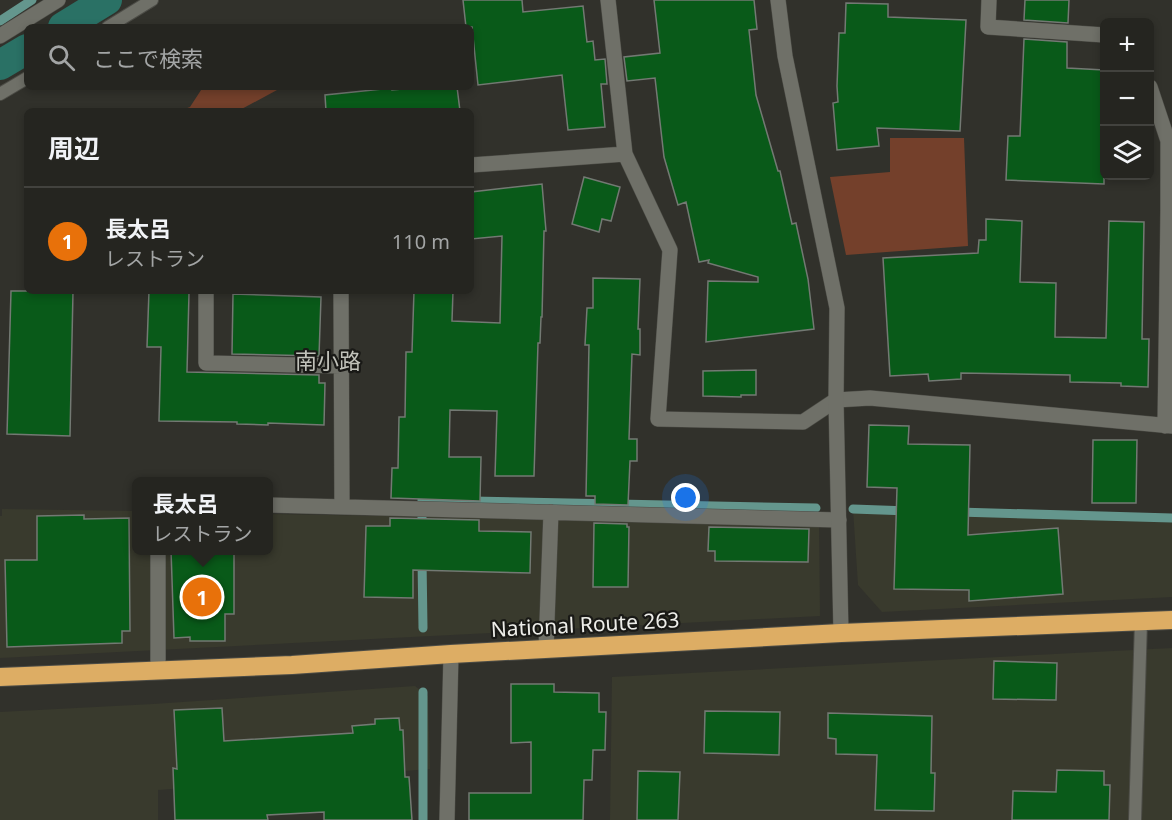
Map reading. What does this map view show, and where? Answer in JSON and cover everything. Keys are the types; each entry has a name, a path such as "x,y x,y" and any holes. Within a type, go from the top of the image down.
{"highway":[{"name":"National Route 263","path":"0,677 292,665 841,633 1172,620"}],"street":[{"path":"0,36 58,0"},
{"path":"608,0 625,154 670,250 658,419 803,422 836,400 870,398 1169,426 1170,141 1154,100"},
{"path":"778,0 785,56 837,308 836,400 841,633"},
{"path":"989,0 988,27 1100,35"},
{"path":"474,165 625,154"},
{"path":"206,294 206,363 341,366"},
{"path":"341,294 342,506"},
{"path":"273,505 839,520"},
{"path":"546,649 551,512"},
{"path":"158,555 158,669"},
{"path":"447,820 451,654"}],"lane":[{"path":"113,24 152,0"},
{"path":"0,94 24,80"},
{"path":"1135,820 1141,621"}],"shaded area":[{"path":"201,90 277,90 244,108 187,108"},
{"path":"890,138 964,138 968,246 846,255 830,177 890,172"},
{"path":"2,509 132,511 132,555 273,555 273,514 819,523 820,616 0,658 0,516 2,516"},
{"path":"853,509 1172,518 1172,597 882,612 858,585"},
{"path":"1172,648 1172,820 610,820 612,677"},
{"path":"415,686 428,696 430,769 158,790 158,820 0,820 0,712"}],"building":[{"path":"463,0 522,0 523,12 583,6 587,42 593,41 595,60 605,59 607,84 601,84 605,127 568,130 562,75 478,85 474,24 466,24"},
{"path":"654,0 754,0 757,29 749,30 756,95 778,171 780,171 792,224 796,223 808,279 814,329 706,342 708,281 758,282 758,277 708,263 709,260 699,262 686,202 678,205 664,157 655,78 627,81 624,57 660,53"},
{"path":"1025,0 1069,0 1068,23 1024,20"},
{"path":"846,3 888,4 888,17 966,20 960,131 877,128 879,146 837,150 833,103 838,102 839,33 845,33"},
{"path":"1024,39 1067,42 1067,68 1100,70 1100,180 1104,180 1104,184 1006,180 1008,136 1020,136"},
{"path":"373,90 457,90 460,108 326,108 325,95"},
{"path":"584,177 620,187 611,221 602,219 599,232 572,224"},
{"path":"542,184 546,231 544,231 542,317 540,343 538,343 534,476 495,476 497,411 450,410 449,457 481,457 480,501 391,498 392,468 398,468 399,417 405,417 406,352 412,352 414,294 453,294 452,321 500,323 502,236 474,239 474,192"},
{"path":"986,219 1022,221 1020,282 1056,283 1055,337 1106,338 1109,221 1144,222 1142,339 1149,339 1148,387 1121,386 1121,383 1070,382 1070,375 961,373 961,379 929,381 928,374 890,376 883,258 978,253 979,240 986,240"},
{"path":"593,278 640,279 638,329 640,329 640,355 632,354 629,439 637,439 637,461 630,461 628,505 595,504 595,496 586,496 589,345 585,345 587,308 593,308"},
{"path":"11,291 24,291 24,294 73,294 70,436 7,434"},
{"path":"149,294 189,294 187,372 319,375 319,383 325,383 324,425 159,421 161,347 147,347"},
{"path":"233,294 321,297 319,356 232,354"},
{"path":"756,370 756,395 703,396 703,371"},
{"path":"869,425 909,426 908,444 970,445 968,535 1058,528 1063,594 969,601 969,590 894,589 897,488 867,487"},
{"path":"1093,440 1137,440 1136,503 1092,503"},
{"path":"84,515 84,519 129,518 130,631 122,631 122,643 7,647 5,560 37,560 37,516"},
{"path":"390,518 479,520 479,531 531,532 530,573 413,570 413,598 364,597 366,526 390,526"},
{"path":"594,523 627,524 629,527 628,587 593,587"},
{"path":"709,527 809,529 808,562 715,561 715,551 708,551"},
{"path":"171,555 234,555 234,614 225,614 225,641 190,641 190,637 174,638"},
{"path":"994,661 1057,663 1056,700 993,699"},
{"path":"511,684 554,684 554,692 599,693 599,712 606,712 605,750 593,750 592,780 584,780 583,820 469,820 469,793 531,793 531,742 511,743"},
{"path":"222,708 224,741 353,733 352,726 375,724 375,719 399,718 400,730 403,730 405,777 409,777 412,820 324,820 324,812 267,815 268,820 175,820 173,768 177,769 174,710"},
{"path":"705,711 780,712 779,755 704,753"},
{"path":"828,713 932,716 931,773 935,773 934,811 875,810 877,755 836,754 836,739 828,738"},
{"path":"1057,770 1104,771 1104,785 1110,785 1109,820 1012,820 1013,791 1056,792"},
{"path":"638,771 680,772 678,820 637,820"}],"waterway":[{"path":"0,21 32,0"},
{"path":"68,24 107,0"},
{"path":"0,65 24,51"},
{"path":"422,530 422,500 816,508"},
{"path":"853,509 909,511"},
{"path":"958,512 1172,518"},
{"path":"422,559 423,628"},
{"path":"423,692 423,820"}],"place":[{"name":"長太呂","path":"202,597"}],"district":[{"name":"南小路","path":"328,360"}]}
